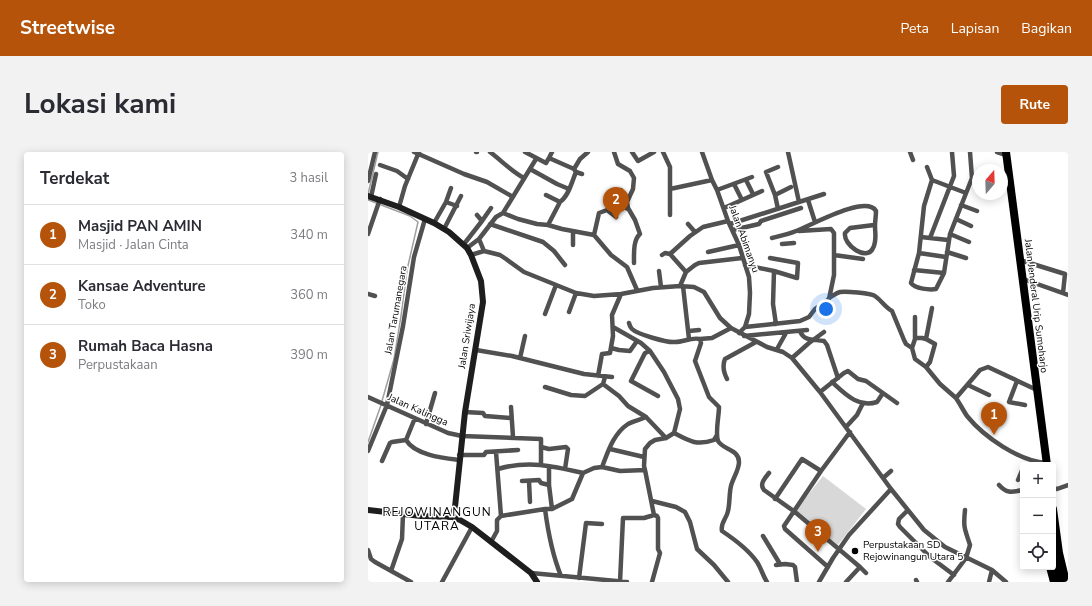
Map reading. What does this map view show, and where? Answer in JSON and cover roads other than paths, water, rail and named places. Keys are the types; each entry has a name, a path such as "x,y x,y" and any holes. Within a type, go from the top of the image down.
{"highway":[{"name":"Jalan Jenderal Urip Sumoharjo","path":"1006,154 1046,462"},
{"path":"1056,531 1059,553 1066,582"},
{"path":"1056,566 1060,582"},
{"path":"1051,570 1054,582"}],"main road":[{"name":"Jalan Sriwijaya","path":"370,196 434,223 477,253 483,294 483,307 465,412 459,457 455,507 452,517"},
{"path":"368,510 452,517 460,520 472,527 531,574 537,582"}],"street":[{"path":"368,181 375,152"},
{"path":"490,152 502,161 508,168 524,178"},
{"path":"525,152 546,163 552,152"},
{"path":"548,225 560,202 564,199 569,189 580,159 588,152"},
{"path":"614,152 618,164 630,172 634,178 633,189 627,202 628,209 635,220 640,234 637,237 634,246 634,263"},
{"path":"632,152 638,161 654,152"},
{"path":"663,152 670,167 670,215"},
{"name":"Jalan Abimanyu","path":"702,152 739,245 749,277 749,314 745,327"},
{"path":"788,152 799,202"},
{"path":"910,152 913,160"},
{"path":"930,238 954,176 952,152"},
{"path":"927,167 932,180 924,206 919,253 911,283 912,286 932,290 936,289 944,273 948,240 972,178 970,152"},
{"path":"996,152 1006,154"},
{"path":"399,207 417,153 464,174 487,182 513,197"},
{"path":"549,158 582,174"},
{"path":"465,246 479,239 490,224 503,213 536,159"},
{"path":"380,165 397,171 408,179"},
{"path":"778,167 766,172 775,194 778,209"},
{"path":"530,168 557,184 569,189"},
{"path":"370,196 376,174"},
{"path":"717,190 752,177"},
{"path":"670,190 712,180"},
{"path":"746,180 754,194"},
{"path":"932,180 966,193"},
{"path":"734,184 742,200"},
{"path":"775,194 791,187"},
{"path":"434,223 446,202 451,188"},
{"path":"594,235 600,222 599,213 607,210 621,190"},
{"path":"724,208 762,191"},
{"path":"670,254 703,227 729,222 778,209 824,194"},
{"path":"546,195 560,202"},
{"path":"444,229 461,196"},
{"path":"368,234 370,224 380,199"},
{"path":"808,200 815,222"},
{"path":"446,202 457,206"},
{"path":"612,202 628,209"},
{"path":"961,205 977,211"},
{"path":"796,232 815,222 850,208 867,206 873,207 876,210 874,225 876,241 872,251 864,254 846,242 844,237 845,232 848,230 874,225"},
{"path":"465,246 491,208"},
{"path":"733,230 759,224 761,221 801,208"},
{"path":"607,210 616,217"},
{"path":"503,213 537,224 594,235 611,255 627,267 637,290"},
{"path":"477,215 482,222"},
{"name":"Jalan Tarumanegara","path":"368,451 387,405 403,326 414,257 425,219"},
{"path":"956,219 971,226"},
{"path":"490,224 543,242 565,265"},
{"path":"688,224 695,232"},
{"path":"772,238 796,232 828,229 833,230 834,275 829,299"},
{"path":"573,232 573,245"},
{"path":"786,234 788,244"},
{"path":"950,234 969,242"},
{"path":"921,237 948,240"},
{"path":"479,239 477,253 500,255 524,272 576,293 600,296 621,294 657,287 681,286 694,287 704,292 716,312 731,328 756,342 767,347 777,349 792,358 820,392 891,489 924,530 945,547 992,570 1006,582"},
{"path":"782,244 794,242"},
{"path":"708,252 739,245"},
{"path":"662,255 665,253 670,254 686,272"},
{"path":"919,253 946,254 966,258"},
{"path":"834,255 863,259"},
{"path":"689,339 681,286 686,272 699,263 742,258"},
{"path":"745,265 774,271 797,278 798,263 770,258"},
{"path":"1020,260 1066,274 1065,294 1023,279"},
{"path":"914,270 944,273"},
{"path":"657,287 658,271"},
{"path":"774,271 773,304 776,324"},
{"path":"545,314 556,285"},
{"path":"742,334 745,327 800,321 809,317 815,309 838,292 844,291 875,296 886,308 892,311 906,344 912,348"},
{"path":"569,312 576,293"},
{"path":"368,294 375,296"},
{"path":"598,376 602,354 610,353 613,327 611,319 621,294"},
{"path":"926,339 932,308"},
{"path":"915,317 915,338 912,348 915,359 926,367 940,384 956,398 968,416 982,431 1004,447 1037,462"},
{"path":"629,323 633,330 655,338 674,342 689,339 712,338 731,328"},
{"path":"613,327 637,341 650,351 664,372 678,400 680,409 674,433 666,438 650,443 645,449 644,457 648,490 652,501 654,515 658,516 658,549 660,553 652,582"},
{"path":"689,331 699,330"},
{"path":"742,334 786,333 807,330"},
{"path":"800,331 803,338 824,341 827,345 838,378"},
{"path":"792,358 824,332"},
{"path":"777,349 786,333"},
{"path":"520,358 525,336"},
{"path":"915,338 926,339 935,344 930,362 926,367"},
{"path":"700,339 695,361 709,396 719,407 717,435 723,446 731,450 736,455 739,464 731,488 728,512 722,522 721,528 722,531 740,544 756,562 767,582"},
{"path":"611,348 630,350 637,341"},
{"path":"727,380 723,363 725,359 756,342"},
{"path":"476,350 520,358 584,374 612,377"},
{"path":"650,351 645,353 631,381 658,396"},
{"path":"956,398 980,370 988,367 1037,390"},
{"path":"820,392 848,371 858,379 866,381 897,403"},
{"path":"545,387 572,395 585,396 603,384 606,377"},
{"path":"1017,381 1009,402 1025,405"},
{"path":"832,382 852,399 864,403 871,404 877,402 883,393"},
{"path":"603,384 619,396 628,406 646,417 666,438"},
{"path":"968,385 989,395"},
{"path":"426,424 435,393"},
{"name":"Jalan Kalingga","path":"368,397 448,433 462,436 541,439 541,447"},
{"path":"846,427 857,415 864,403"},
{"path":"511,408 513,437"},
{"path":"465,412 483,413 486,416 511,418"},
{"path":"602,467 619,431 629,423 646,417"},
{"path":"406,440 415,418"},
{"path":"828,567 785,529 786,523 795,512 821,471 850,432"},
{"path":"674,433 694,442 705,443 714,440 717,435"},
{"path":"406,440 410,446 415,449 440,458 484,455 486,452 518,450"},
{"path":"382,461 392,442 406,440"},
{"path":"541,465 541,447 549,449 566,447 568,449 565,469"},
{"path":"610,449 644,457"},
{"path":"496,452 501,516"},
{"path":"1025,462 1027,458"},
{"path":"775,499 802,459 821,471"},
{"path":"498,469 520,464 541,465 583,473 594,468 602,467 620,471 645,470"},
{"path":"549,467 549,485 552,509"},
{"path":"883,478 890,471"},
{"path":"491,542 497,531 497,520 501,516 552,509 572,499 583,473"},
{"path":"769,473 762,484 762,487 775,499 795,512 866,573"},
{"path":"1018,480 1020,475"},
{"path":"522,481 540,481 541,483 549,485"},
{"path":"530,481 530,502"},
{"path":"999,485 1002,489 1009,493 1020,491"},
{"path":"1056,489 1068,485"},
{"path":"819,582 849,534 891,489"},
{"path":"652,501 676,507 685,512 690,522 697,549 714,565 728,582"},
{"path":"546,509 548,530 554,556 561,576"},
{"path":"908,510 899,519 898,524 930,557 954,575"},
{"path":"948,582 966,558 970,545 963,524 965,510"},
{"path":"390,571 402,539 403,514"},
{"path":"620,582 623,518 644,518 654,515"},
{"path":"578,578 586,523 602,524"},
{"path":"442,582 472,527"},
{"path":"762,536 778,564 791,564 794,566 797,582"},
{"path":"368,550 371,559 411,582"},
{"path":"846,582 860,567"},
{"path":"989,582 992,570"},
{"path":"531,574 561,576 593,581 627,582"}],"waterway":[{"path":"368,194 378,152"},
{"path":"368,200 410,216 418,222 407,270 394,359 382,401"},
{"path":"368,442 381,405"}],"place":[{"name":"Kansae Adventure","path":"616,220"},
{"name":"Masjid PAN AMIN","path":"994,435"},
{"name":"Perpustakaan SD Rejowinangun Utara 5","path":"855,551"},
{"name":"Rumah Baca Hasna","path":"818,552"}],"district":[{"name":"REJOWINANGUN UTARA","path":"437,519"}]}
